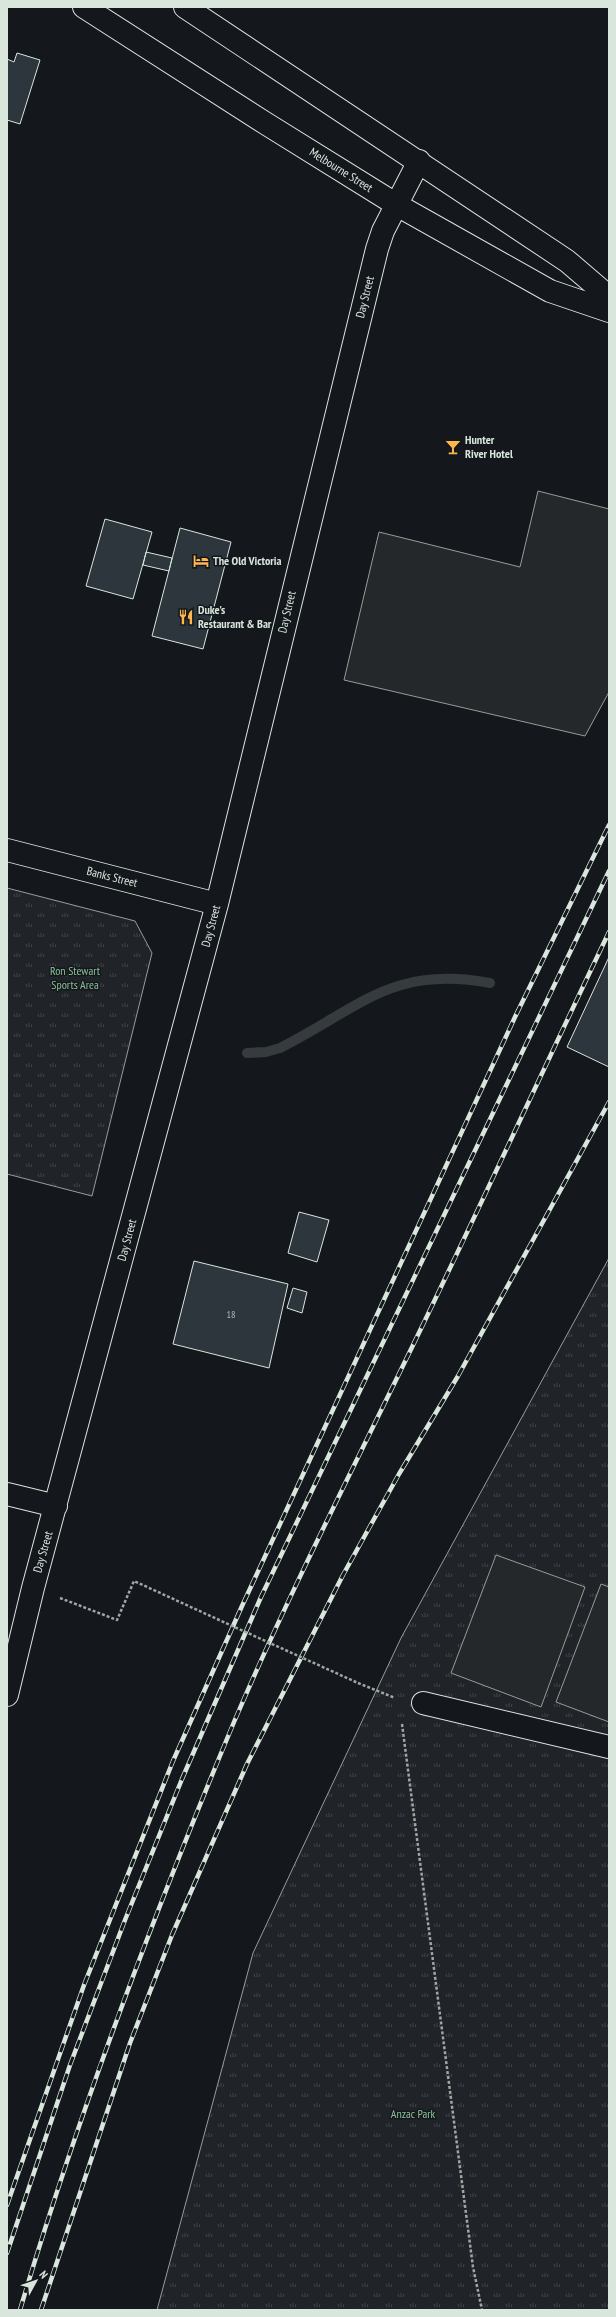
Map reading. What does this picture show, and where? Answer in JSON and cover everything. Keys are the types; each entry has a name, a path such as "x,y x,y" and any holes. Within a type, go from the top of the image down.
{"street":[{"name":"Melbourne Street","path":"84,7 265,124 397,205 550,291 609,311"},
{"path":"185,7 567,261 609,297"},
{"name":"Day Street","path":"7,1695 12,1655 56,1506 217,904 378,249 383,231 419,162"},
{"name":"Banks Street","path":"7,850 217,904"},
{"path":"7,1494 56,1506"},
{"path":"423,1703 609,1747"}],"path":[{"path":"33,1588 117,1620 134,1581 402,1702"},
{"path":"402,1722 473,2266 482,2310"}],"green space":[{"name":"Ron Stewart Sports Area","path":"7,888 135,921 152,953 92,1196 7,1174"},
{"name":"Anzac Park","path":"609,1258 609,2310 157,2310 253,1953 401,1638"}],"shaded area":[{"path":"538,491 609,509 609,692 585,736 344,680 379,532 520,567"},
{"path":"496,1555 585,1587 541,1707 451,1673"},
{"path":"601,1584 609,1587 609,1722 556,1702"}],"building":[{"path":"17,53 40,60 20,124 7,120 7,59 14,62"},
{"path":"105,519 152,532 133,599 86,586"},
{"path":"180,528 231,542 203,649 152,636"},
{"path":"146,552 172,558 169,571 143,565"},
{"path":"609,957 609,1067 567,1047"},
{"path":"299,1212 329,1220 317,1262 288,1253"},
{"path":"194,1261 288,1284 269,1368 173,1344"},
{"path":"293,1288 307,1292 302,1313 287,1308"}],"waterway":[{"path":"247,1053 266,1052 280,1048 379,993 402,985 427,980 456,979 490,983"}],"railway":[{"path":"7,2205 84,1985 173,1761 242,1606 515,1017 609,825"},
{"path":"7,2253 70,2065 125,1920 182,1779 261,1597 609,871"},
{"path":"20,2310 67,2161 119,2013 175,1867 234,1722 299,1578 440,1290 609,932"},
{"path":"41,2310 130,2043 172,1935 247,1764 343,1575 399,1474 458,1376 609,1102"}],"place":[{"name":"Hunter River Hotel","path":"453,447"},
{"name":"The Old Victoria","path":"201,561"},
{"name":"Duke's Restaurant & Bar","path":"186,617"}]}
